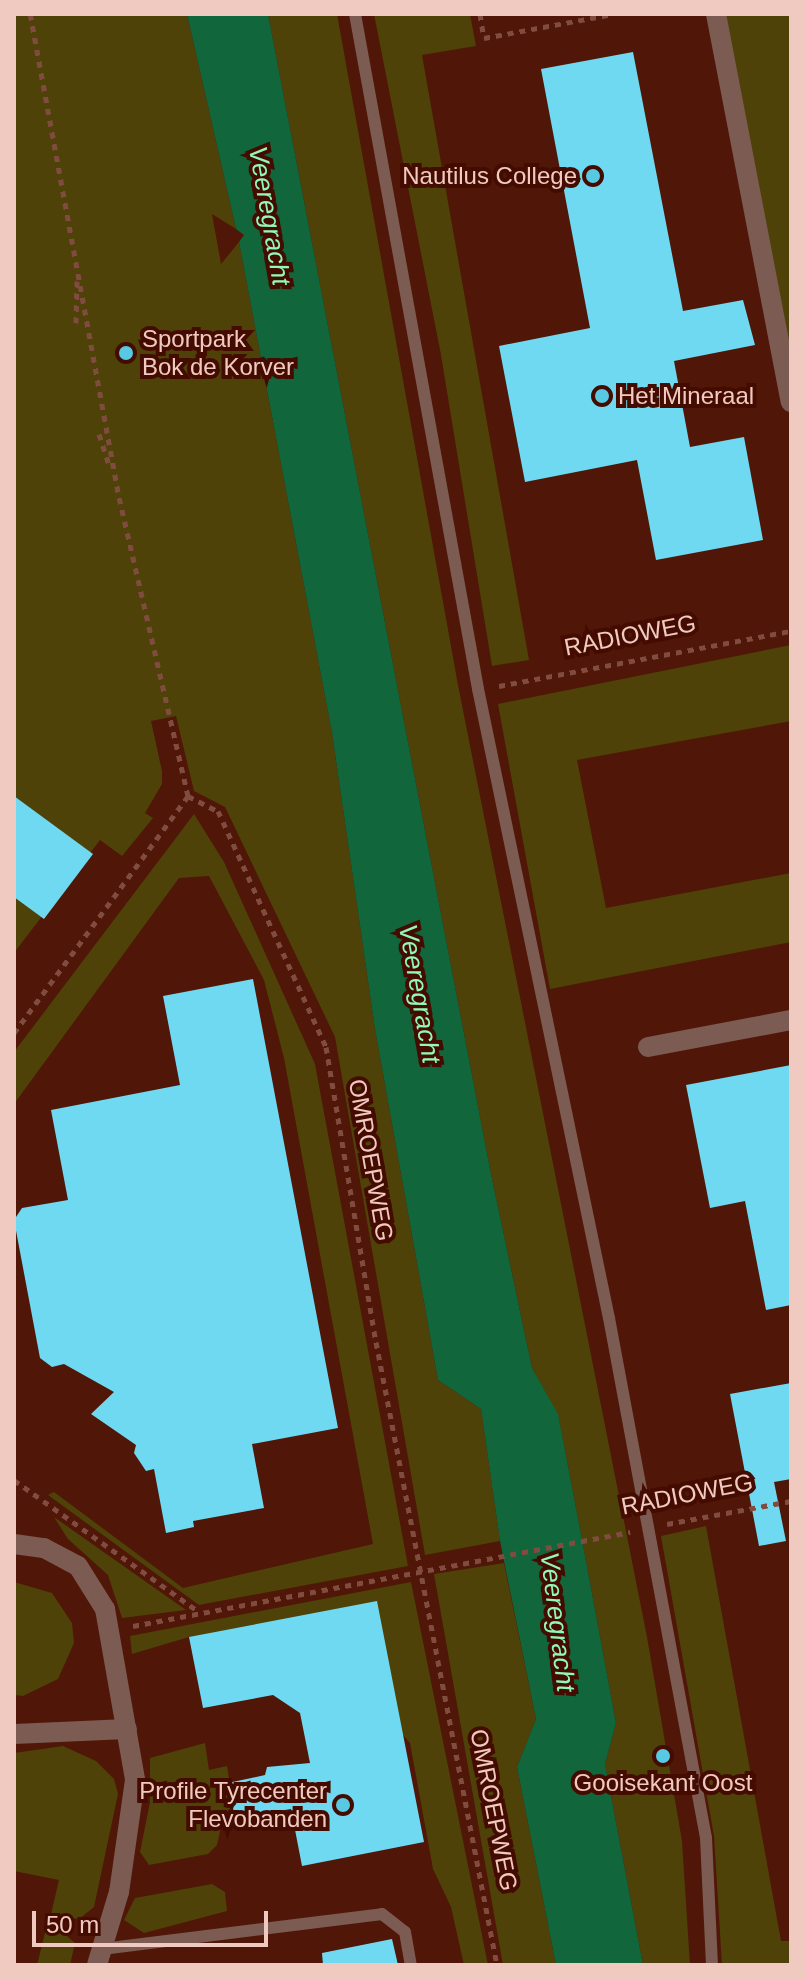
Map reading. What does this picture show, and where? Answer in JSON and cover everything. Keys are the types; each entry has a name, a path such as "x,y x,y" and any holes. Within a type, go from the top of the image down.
{"street":[{"path":"716,14 791,402"},
{"path":"648,1047 791,1020"},
{"path":"14,1544 44,1548 78,1566 94,1584 109,1631 135,1780 132,1822 100,1957"},
{"path":"14,1734 127,1729"}],"lane":[{"path":"355,14 478,689 648,1528 706,1838 712,1965"},
{"path":"100,1957 382,1914 405,1932 411,1965"}],"path":[{"path":"14,1033 188,796 116,482 30,14"},
{"path":"480,14 484,38 613,14"},
{"path":"76,323 77,276"},
{"path":"99,434 116,482"},
{"name":"RADIOWEG","path":"478,689 791,631"},
{"name":"OMROEPWEG","path":"188,796 218,811 326,1047 376,1342 424,1570 497,1965"},
{"path":"14,1480 200,1613"},
{"name":"RADIOWEG","path":"424,1570 791,1501"},
{"path":"109,1631 424,1570"}],"shaded area":[{"name":"Sportpark Bok de Korver","path":"14,14 187,14 236,229 212,214 221,264 239,242 332,733 375,1029 438,1380 481,1409 500,1541 425,1555 335,1037 225,807 194,791 176,716 151,721 162,771 162,784 145,813 153,818 122,856 100,840 14,953"},
{"path":"268,14 337,14 458,685 647,1637 682,1841 690,1965 643,1965 605,1764 616,1723 581,1534 558,1415 532,1368 491,1174"},
{"path":"374,14 470,14 476,46 422,55 529,660 492,666 441,355"},
{"path":"724,14 791,14 791,356"},
{"path":"791,645 791,721 577,760 606,908 791,873 791,942 550,989 498,704"},
{"path":"194,814 224,862 315,1064 408,1566 199,1605 48,1495 54,1492 183,1588 373,1544 284,1058 264,980 209,876 179,878 14,1104 14,1052"},
{"path":"54,1517 186,1610 122,1618 108,1575 68,1539"},
{"path":"706,1526 781,1941 791,1941 791,1965 722,1965 714,1836 661,1536"},
{"path":"504,1563 536,1719 517,1767 556,1965 503,1965 434,1574"},
{"path":"14,1582 52,1593 72,1623 74,1643 58,1679 23,1696 14,1695"},
{"path":"411,1582 488,1965 464,1965 451,1907 433,1869 410,1743 403,1735 343,1747 399,1719 189,1637 132,1654 130,1636"},
{"path":"205,1743 209,1770 227,1766 233,1804 223,1818 217,1845 208,1854 149,1865 140,1852 150,1802 150,1758"},
{"path":"63,1746 96,1761 114,1779 118,1794 94,1907 79,1919 51,1914 59,1880 14,1871 14,1753"},
{"path":"212,1884 225,1892 227,1911 144,1933 124,1920 135,1898"},
{"path":"62,1932 75,1943 70,1965 37,1965 45,1933"}],"water":[{"name":"Veeregracht","path":"187,14 268,14 491,1174 532,1368 558,1414 616,1723 605,1764 643,1965 556,1965 517,1767 536,1719 500,1541 481,1409 438,1380 375,1029 332,733 239,242 244,235 236,229"}],"building":[{"path":"633,52 683,311 743,300 755,345 674,361 690,447 744,437 763,540 656,560 637,460 525,482 499,346 590,328 541,69"},
{"path":"14,796 93,854 44,919 14,897"},
{"path":"253,979 338,1428 252,1444 264,1508 193,1521 194,1527 166,1533 154,1469 146,1471 134,1453 136,1445 91,1414 114,1392 64,1364 52,1367 40,1358 14,1220 22,1208 68,1200 51,1110 180,1085 163,996"},
{"path":"791,1065 791,1305 766,1310 745,1201 710,1208 686,1085"},
{"path":"791,1383 791,1479 774,1482 786,1541 759,1546 730,1394"},
{"path":"377,1601 424,1842 302,1866 291,1809 235,1818 228,1783 265,1775 267,1767 310,1763 300,1713 273,1695 203,1708 189,1637"},
{"path":"392,1939 398,1965 323,1965 322,1953"}],"place":[{"name":"Nautilus College","path":"593,176"},
{"name":"Sportpark Bok de Korver","path":"126,353"},
{"name":"Het Mineraal","path":"602,396"},
{"name":"Gooisekant Oost","path":"663,1756"},
{"name":"Profile Tyrecenter Flevobanden","path":"343,1805"}]}
